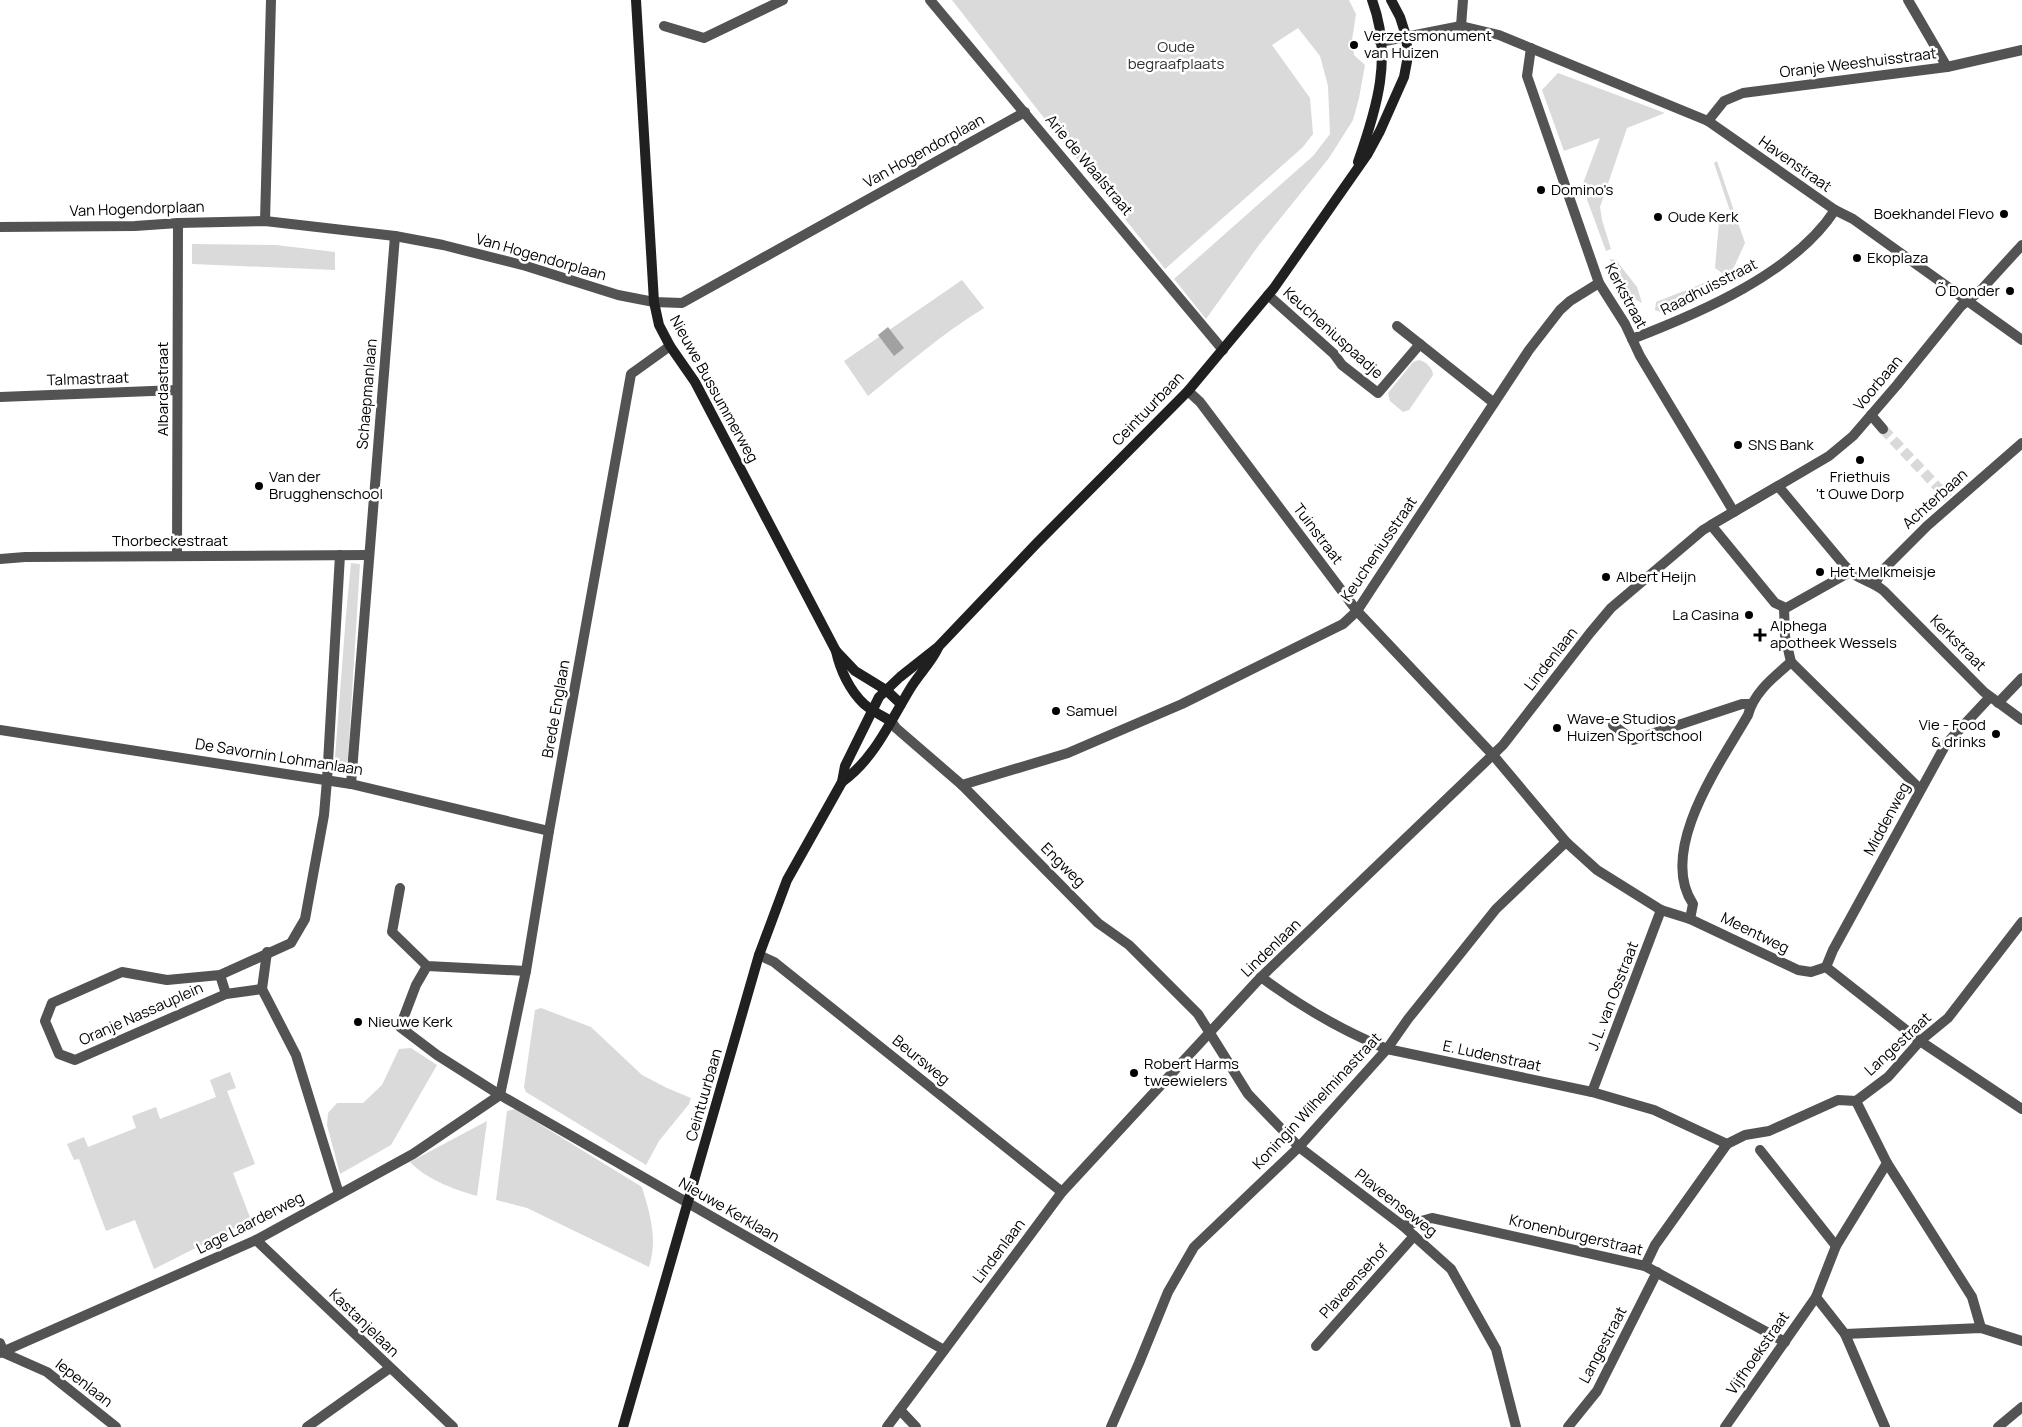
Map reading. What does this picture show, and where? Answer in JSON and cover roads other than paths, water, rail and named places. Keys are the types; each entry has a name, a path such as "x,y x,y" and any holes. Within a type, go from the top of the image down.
{"main road":[{"name":"Nieuwe Bussummerweg","path":"636,0 654,302 659,325 670,346 695,382 836,651 838,660 851,688 872,710 891,721"},
{"name":"Ceintuurbaan","path":"1354,172 1373,120 1382,68 1380,42 1372,0"},
{"name":"Ceintuurbaan","path":"623,1427 759,955 788,880 842,782 845,766 872,710 886,690 938,647 1037,543 1188,391 1268,295 1367,155 1380,131 1404,76 1408,56 1406,36 1392,0"},
{"name":"Ceintuurbaan","path":"842,782 854,773 866,759 911,687 931,662 938,647"},
{"name":"Nieuwe Bussummerweg","path":"836,651 856,671 886,690 901,704"}],"street":[{"path":"265,221 271,0"},
{"path":"664,26 704,38 784,0"},
{"name":"Arie de Waalstraat","path":"930,0 1223,350"},
{"path":"1380,42 1461,26 1463,0"},
{"path":"1908,0 1947,67"},
{"name":"Havenstraat","path":"1461,26 1499,35 1708,122 1835,210 1853,219 2022,340"},
{"name":"Kerkstraat","path":"1531,48 1527,76 1589,257 1600,283 1625,324 1640,356 1734,512"},
{"name":"Oranje Weeshuisstraat","path":"1708,122 1724,102 1744,93 1947,67 2022,50"},
{"name":"Van Hogendorplaan","path":"0,226 135,226 265,221 395,236 443,245 508,261 618,295 654,302 682,303 1025,112"},
{"name":"Raadhuisstraat","path":"1632,339 1662,328 1748,287 1776,268 1825,226 1835,210"},
{"name":"Albardastraat","path":"177,556 178,223"},
{"name":"Schaepmanlaan","path":"351,784 395,236"},
{"name":"Voorbaan","path":"1734,512 1829,456 1853,436 1960,306 1981,290 2022,245"},
{"name":"Keucheniusstraat","path":"962,785 1068,753 1182,704 1343,624 1357,611 1529,350 1560,310 1570,301 1600,283"},
{"name":"Keucheniuspaadje","path":"1268,295 1334,354 1342,365 1378,393 1420,344"},
{"path":"1397,326 1494,403"},
{"name":"Brede Englaan","path":"500,1095 526,971 549,831 631,374 670,346"},
{"name":"Talmastraat","path":"0,397 177,390"},
{"name":"Tuinstraat","path":"1188,391 1200,402 1357,611 1493,755"},
{"path":"1871,415 1883,429"},
{"name":"Achterbaan","path":"1875,584 1882,571 1950,501 2022,443"},
{"path":"1778,486 1850,572 1793,605 1784,608"},
{"name":"Lindenlaan","path":"887,1427 1062,1192 1209,1033 1261,978 1503,745 1611,608 1689,542 1711,525 1734,512"},
{"path":"1711,525 1775,602 1784,608"},
{"path":"328,780 340,555 369,555"},
{"name":"Thorbeckestraat","path":"0,560 26,557 340,555"},
{"name":"Kerkstraat","path":"1850,572 1856,578 1875,584 1890,596 1994,700 2022,720"},
{"path":"1784,608 1786,636 1791,662 1920,789"},
{"path":"1690,919 1693,904 1686,892 1682,874 1687,835 1701,797 1748,715 1751,704 1766,684 1791,662"},
{"name":"Middenweg","path":"1826,968 1833,950 1946,744 1994,700 2022,678"},
{"path":"1613,725 1633,740 1742,704 1751,704"},
{"name":"Engweg","path":"891,721 896,728 962,785 1098,922 1129,945 1198,1014 1209,1033"},
{"name":"De Savornin Lohmanlaan","path":"0,730 205,760 351,784 549,831"},
{"name":"Meentweg","path":"1493,755 1566,842 1597,870 1661,910 1690,919 1798,970 1811,972 1826,968"},
{"name":"Oranje Nassauplein","path":"262,989 226,994 76,1060 60,1054 45,1021 52,1003 122,972 167,980 220,975 267,952 291,943 305,919 324,815 328,780"},
{"name":"Koningin Wilhelminastraat","path":"1110,1427 1168,1292 1194,1247 1299,1148 1387,1049 1408,1019 1496,910 1566,842"},
{"path":"400,888 392,932 427,966 526,971"},
{"name":"J. L. van Osstraat","path":"1592,1092 1661,910"},
{"name":"Langestraat","path":"1856,1100 1888,1076 1920,1041 1948,1018 2022,922"},
{"path":"267,952 262,989 296,1055 339,1194"},
{"name":"Beursweg","path":"759,955 782,968 1062,1192"},
{"name":"Nieuwe Kerklaan","path":"427,966 416,985 400,1027 437,1055 500,1095 944,1350"},
{"path":"1826,968 1920,1041 2022,1109"},
{"name":"Oranje Nassauplein","path":"220,975 226,994"},
{"name":"E. Ludenstraat","path":"1261,978 1336,1025 1387,1049 1592,1092 1654,1110 1727,1144"},
{"name":"Plaveenseweg","path":"1209,1033 1248,1094 1299,1148 1403,1226 1452,1269 1496,1349 1516,1427"},
{"name":"Lage Laarderweg","path":"2,1353 256,1240 413,1154 500,1095"},
{"path":"1645,1266 1654,1245 1727,1144 1745,1135 1769,1131 1838,1100 1856,1100 1887,1163 1972,1297 1981,1328"},
{"path":"1760,1150 1836,1246"},
{"path":"1885,1427 1845,1334 1816,1297 1836,1246 1887,1163"},
{"name":"Kronenburgerstraat","path":"1403,1226 1432,1218 1645,1266 1785,1342"},
{"name":"Plaveensehof","path":"1316,1346 1414,1236"},
{"name":"Kastanjelaan","path":"256,1240 453,1427"},
{"name":"Langestraat","path":"1568,1427 1597,1390 1657,1272"},
{"name":"Vijfhoekstraat","path":"1725,1427 1816,1297"},
{"path":"1845,1334 1981,1328 2022,1341"},
{"path":"0,1343 2,1353"},
{"name":"Iepenlaan","path":"2,1353 48,1372 116,1427"},
{"path":"307,1427 390,1368"},
{"path":"1998,1427 2022,1406"},
{"path":"900,1410 916,1427"}],"tunnel":[{"path":"1883,429 1948,498"}],"place":[{"name":"Verzetsmonument van Huizen","path":"1354,45"},
{"name":"Domino's","path":"1541,190"},
{"name":"Boekhandel Flevo","path":"2004,214"},
{"name":"Oude Kerk","path":"1658,217"},
{"name":"Ekoplaza","path":"1857,258"},
{"name":"Õ Donder","path":"2010,291"},
{"name":"SNS Bank","path":"1738,445"},
{"name":"Friethuis 't Ouwe Dorp","path":"1860,460"},
{"name":"Van der Brugghenschool","path":"259,486"},
{"name":"Het Melkmeisje","path":"1820,572"},
{"name":"Albert Heijn","path":"1606,577"},
{"name":"La Casina","path":"1749,615"},
{"name":"Alphega apotheek Wessels","path":"1760,635"},
{"name":"Samuel","path":"1056,711"},
{"name":"Wave-e Studios Huizen Sportschool","path":"1557,728"},
{"name":"Vie - Food & drinks","path":"1996,734"},
{"name":"Nieuwe Kerk","path":"358,1022"},
{"name":"Robert Harms tweewielers","path":"1134,1073"}],"park label":[{"name":"Oude begraafplaats","path":"1176,56"}]}
